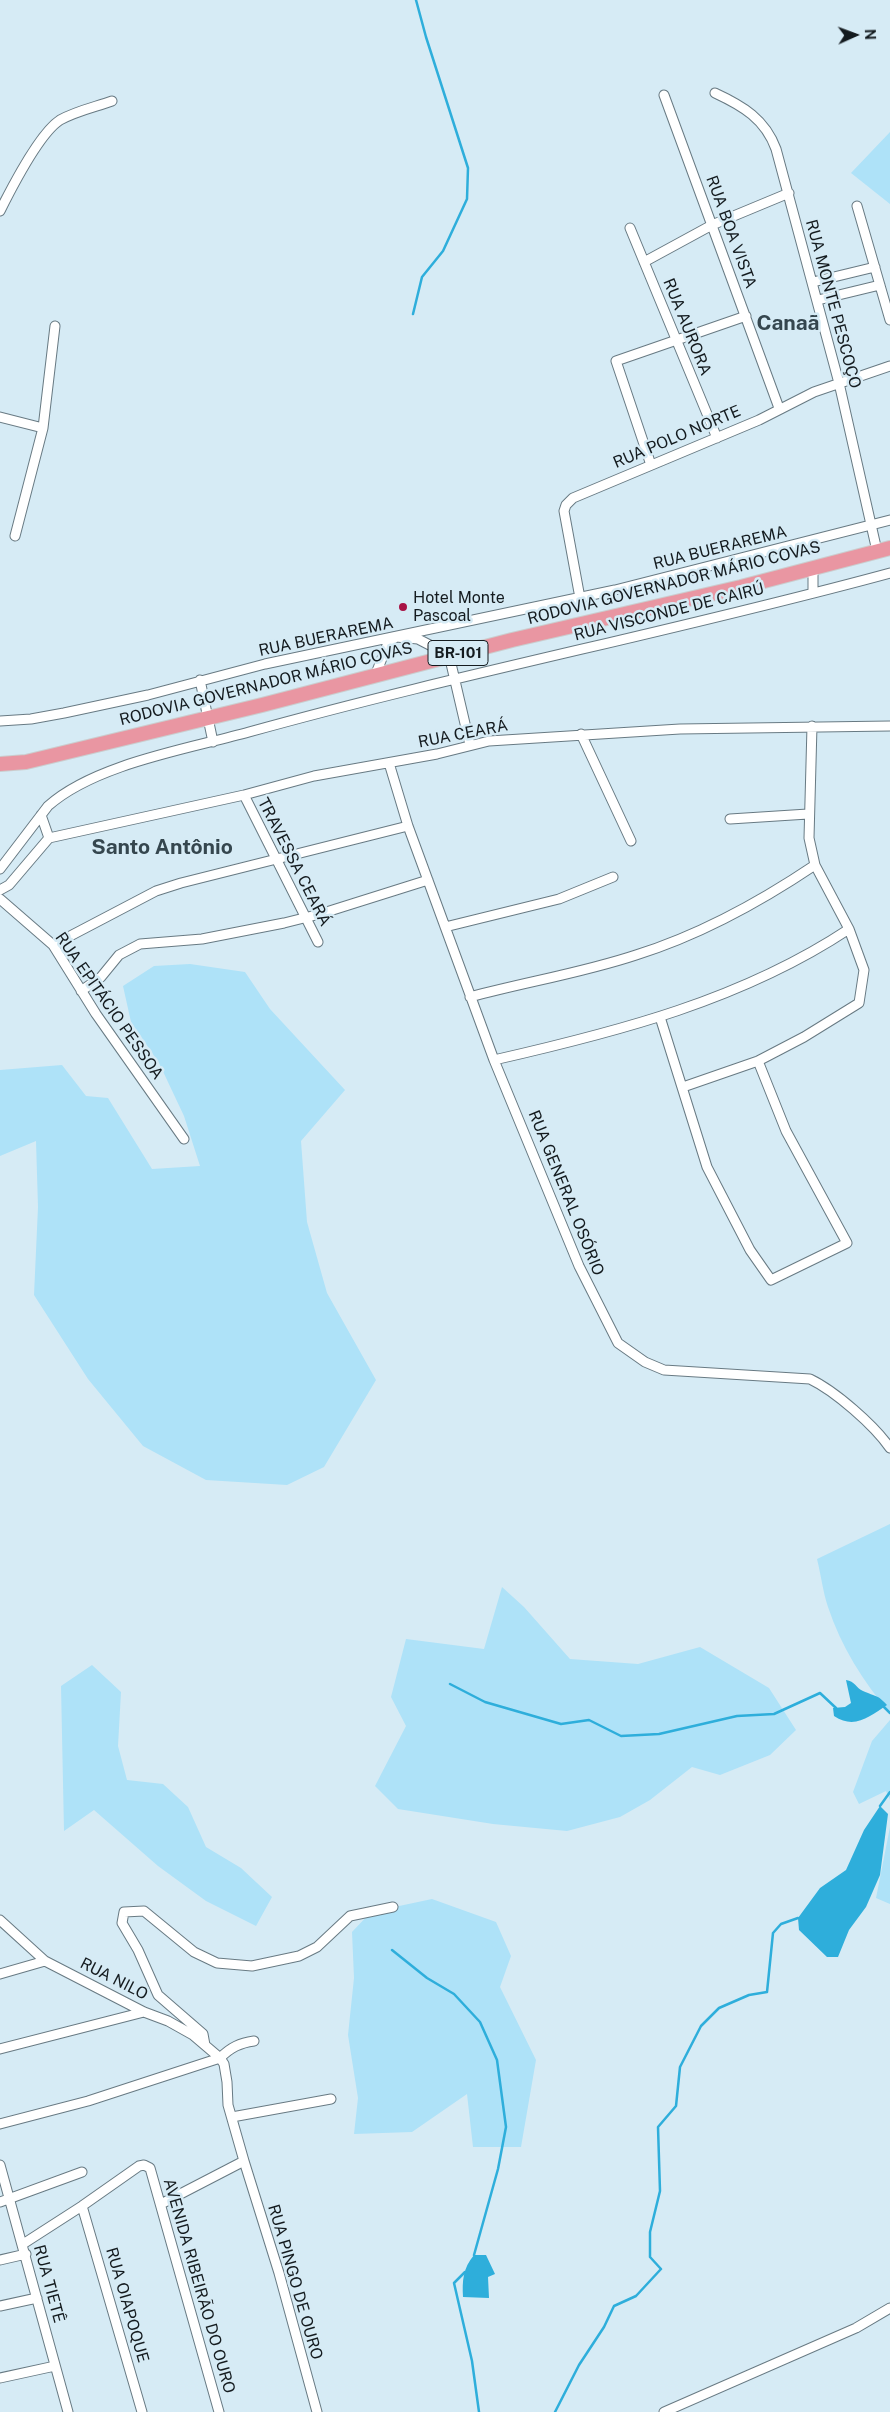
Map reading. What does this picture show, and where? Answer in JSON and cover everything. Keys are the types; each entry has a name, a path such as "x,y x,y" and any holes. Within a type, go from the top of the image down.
{"highway":[{"name":"RODOVIA GOVERNADOR MÁRIO COVAS","path":"0,764 26,762 208,718 884,549"},
{"path":"0,775 26,762"}],"street":[{"name":"RUA MONTE PESCOÇO","path":"715,93 743,106 766,128 776,149 818,300 872,525 884,549"},
{"name":"RUA BOA VISTA","path":"664,95 779,408"},
{"path":"0,211 27,162 58,121 78,112 112,102"},
{"path":"644,262 712,225 789,193"},
{"path":"857,206 890,320"},
{"name":"RUA AURORA","path":"630,228 717,438"},
{"path":"813,282 875,267"},
{"path":"818,300 880,284"},
{"path":"651,464 616,364 617,360 676,342 746,316"},
{"path":"15,536 43,428 55,326"},
{"name":"RUA POLO NORTE","path":"580,598 564,511 566,504 573,498 759,420 779,408 839,383 890,366"},
{"path":"0,417 43,428"},
{"name":"RUA BUERAREMA","path":"0,721 31,719 64,713 265,664 580,598 890,520"},
{"path":"813,568 813,592"},
{"name":"RUA VISCONDE DE CAIRÚ","path":"213,742 455,678 550,658 890,573"},
{"path":"375,676 388,643 396,637 418,639 450,656 470,745"},
{"path":"0,869 56,799 88,781 130,765 213,742 200,680"},
{"path":"683,1087 758,1061 804,1037 859,1003 864,970 848,929 815,865 809,838 808,814 812,726"},
{"name":"RUA CEARÁ","path":"49,838 244,795 314,776 389,763 470,745 527,737 812,726 890,726"},
{"path":"581,734 632,841"},
{"name":"RUA GENERAL OSÓRIO","path":"389,763 408,826 494,1060 580,1266 618,1343 637,1357 664,1370 810,1379 831,1392 890,1448"},
{"name":"TRAVESSA CEARÁ","path":"244,795 318,942"},
{"path":"730,819 808,814"},
{"path":"0,890 9,885 49,838 42,815"},
{"path":"53,945 156,891 408,826"},
{"path":"470,997 599,966 670,943 761,900 815,865"},
{"path":"446,927 560,899 613,877"},
{"path":"82,991 101,977 119,956 140,944 202,939 306,918 428,880"},
{"name":"RUA EPITÁCIO PESSOA","path":"0,899 53,945 82,991 184,1139"},
{"path":"494,1060 583,1040 715,998 822,947 848,929"},
{"path":"660,1017 707,1167 750,1250 771,1280 847,1243 786,1131 758,1061"},
{"path":"205,2045 203,2034 158,1995 138,1950 122,1923 124,1912 144,1911 194,1952 218,1963 252,1966 299,1956 317,1948 350,1916 393,1907"},
{"name":"RUA NILO","path":"0,1920 45,1961 144,2012 168,2021 193,2035 220,2058"},
{"path":"0,1974 45,1961"},
{"path":"0,2049 144,2012"},
{"path":"0,2124 88,2101 220,2058 228,2049 240,2043 254,2041"},
{"name":"RUA PINGO DE OURO","path":"220,2058 224,2064 228,2106 279,2273 317,2412"},
{"path":"232,2117 331,2099"},
{"path":"161,2204 244,2161"},
{"name":"RUA TIETÊ","path":"0,2165 11,2199 68,2412"},
{"name":"AVENIDA RIBEIRÃO DO OURO","path":"23,2244 140,2166 144,2165 150,2168 219,2412"},
{"path":"0,2202 82,2172"},
{"name":"RUA OIAPOQUE","path":"82,2206 142,2412"},
{"path":"0,2260 26,2254"},
{"path":"0,2306 37,2298"},
{"path":"664,2412 841,2335 890,2308"},
{"path":"0,2378 55,2366"}],"shaded area":[{"path":"890,132 890,204 851,173"},
{"path":"190,964 245,972 270,1009 345,1090 301,1141 307,1222 327,1293 376,1380 324,1467 287,1485 206,1480 143,1446 88,1379 34,1295 38,1207 36,1141 0,1156 0,1070 62,1065 86,1096 108,1098 152,1169 200,1166 184,1116 159,1063 131,1022 123,986 154,966"},
{"path":"890,1524 890,1713 862,1676 839,1636 826,1601 817,1559"},
{"path":"502,1587 524,1607 570,1659 638,1664 700,1647 769,1688 796,1730 770,1755 720,1775 692,1767 650,1800 620,1817 567,1831 493,1824 398,1809 375,1786 406,1726 391,1697 406,1639 484,1649"},
{"path":"92,1665 121,1692 118,1746 127,1780 163,1784 188,1807 206,1847 241,1868 272,1897 256,1926 206,1901 158,1866 94,1810 64,1831 61,1686"},
{"path":"890,1720 890,1800 886,1791 859,1804 853,1792 872,1741"},
{"path":"890,1827 890,1904 876,1898"},
{"path":"432,1899 496,1922 511,1956 500,1987 536,2060 521,2147 473,2147 467,2094 412,2132 354,2134 358,2098 348,2035 354,1978 352,1932 371,1912"}],"water":[{"path":"846,1680 863,1691 878,1697 887,1705 856,1722 849,1722 834,1716 833,1708 845,1707 851,1703"},
{"path":"880,1806 888,1814 880,1875 866,1907 849,1930 838,1957 827,1957 799,1930 798,1918 820,1888 846,1870 864,1830"},
{"path":"474,2255 486,2255 495,2274 488,2277 489,2298 463,2297 464,2275"}],"waterway":[{"path":"413,314 422,277 443,251 467,199 468,168 416,0"},
{"path":"450,1684 485,1702 561,1724 589,1720 621,1736 659,1734 737,1716 774,1714 820,1693 836,1708"},
{"path":"884,1707 890,1713"},
{"path":"880,1806 890,1792"},
{"path":"555,2412 579,2365 604,2327 614,2306 636,2296 661,2269 650,2257 650,2232 660,2191 658,2127 676,2106 680,2067 701,2026 719,2008 749,1995 767,1992 773,1933 781,1924 798,1918"},
{"path":"392,1950 427,1978 454,1994 480,2022 497,2060 506,2127 498,2169 474,2255"},
{"path":"465,2272 454,2283 472,2361 479,2412"}],"place":[{"name":"Hotel Monte Pascoal","path":"403,607"}],"district":[{"name":"Canaã","path":"788,324"},
{"name":"Santo Antônio","path":"162,848"}]}
